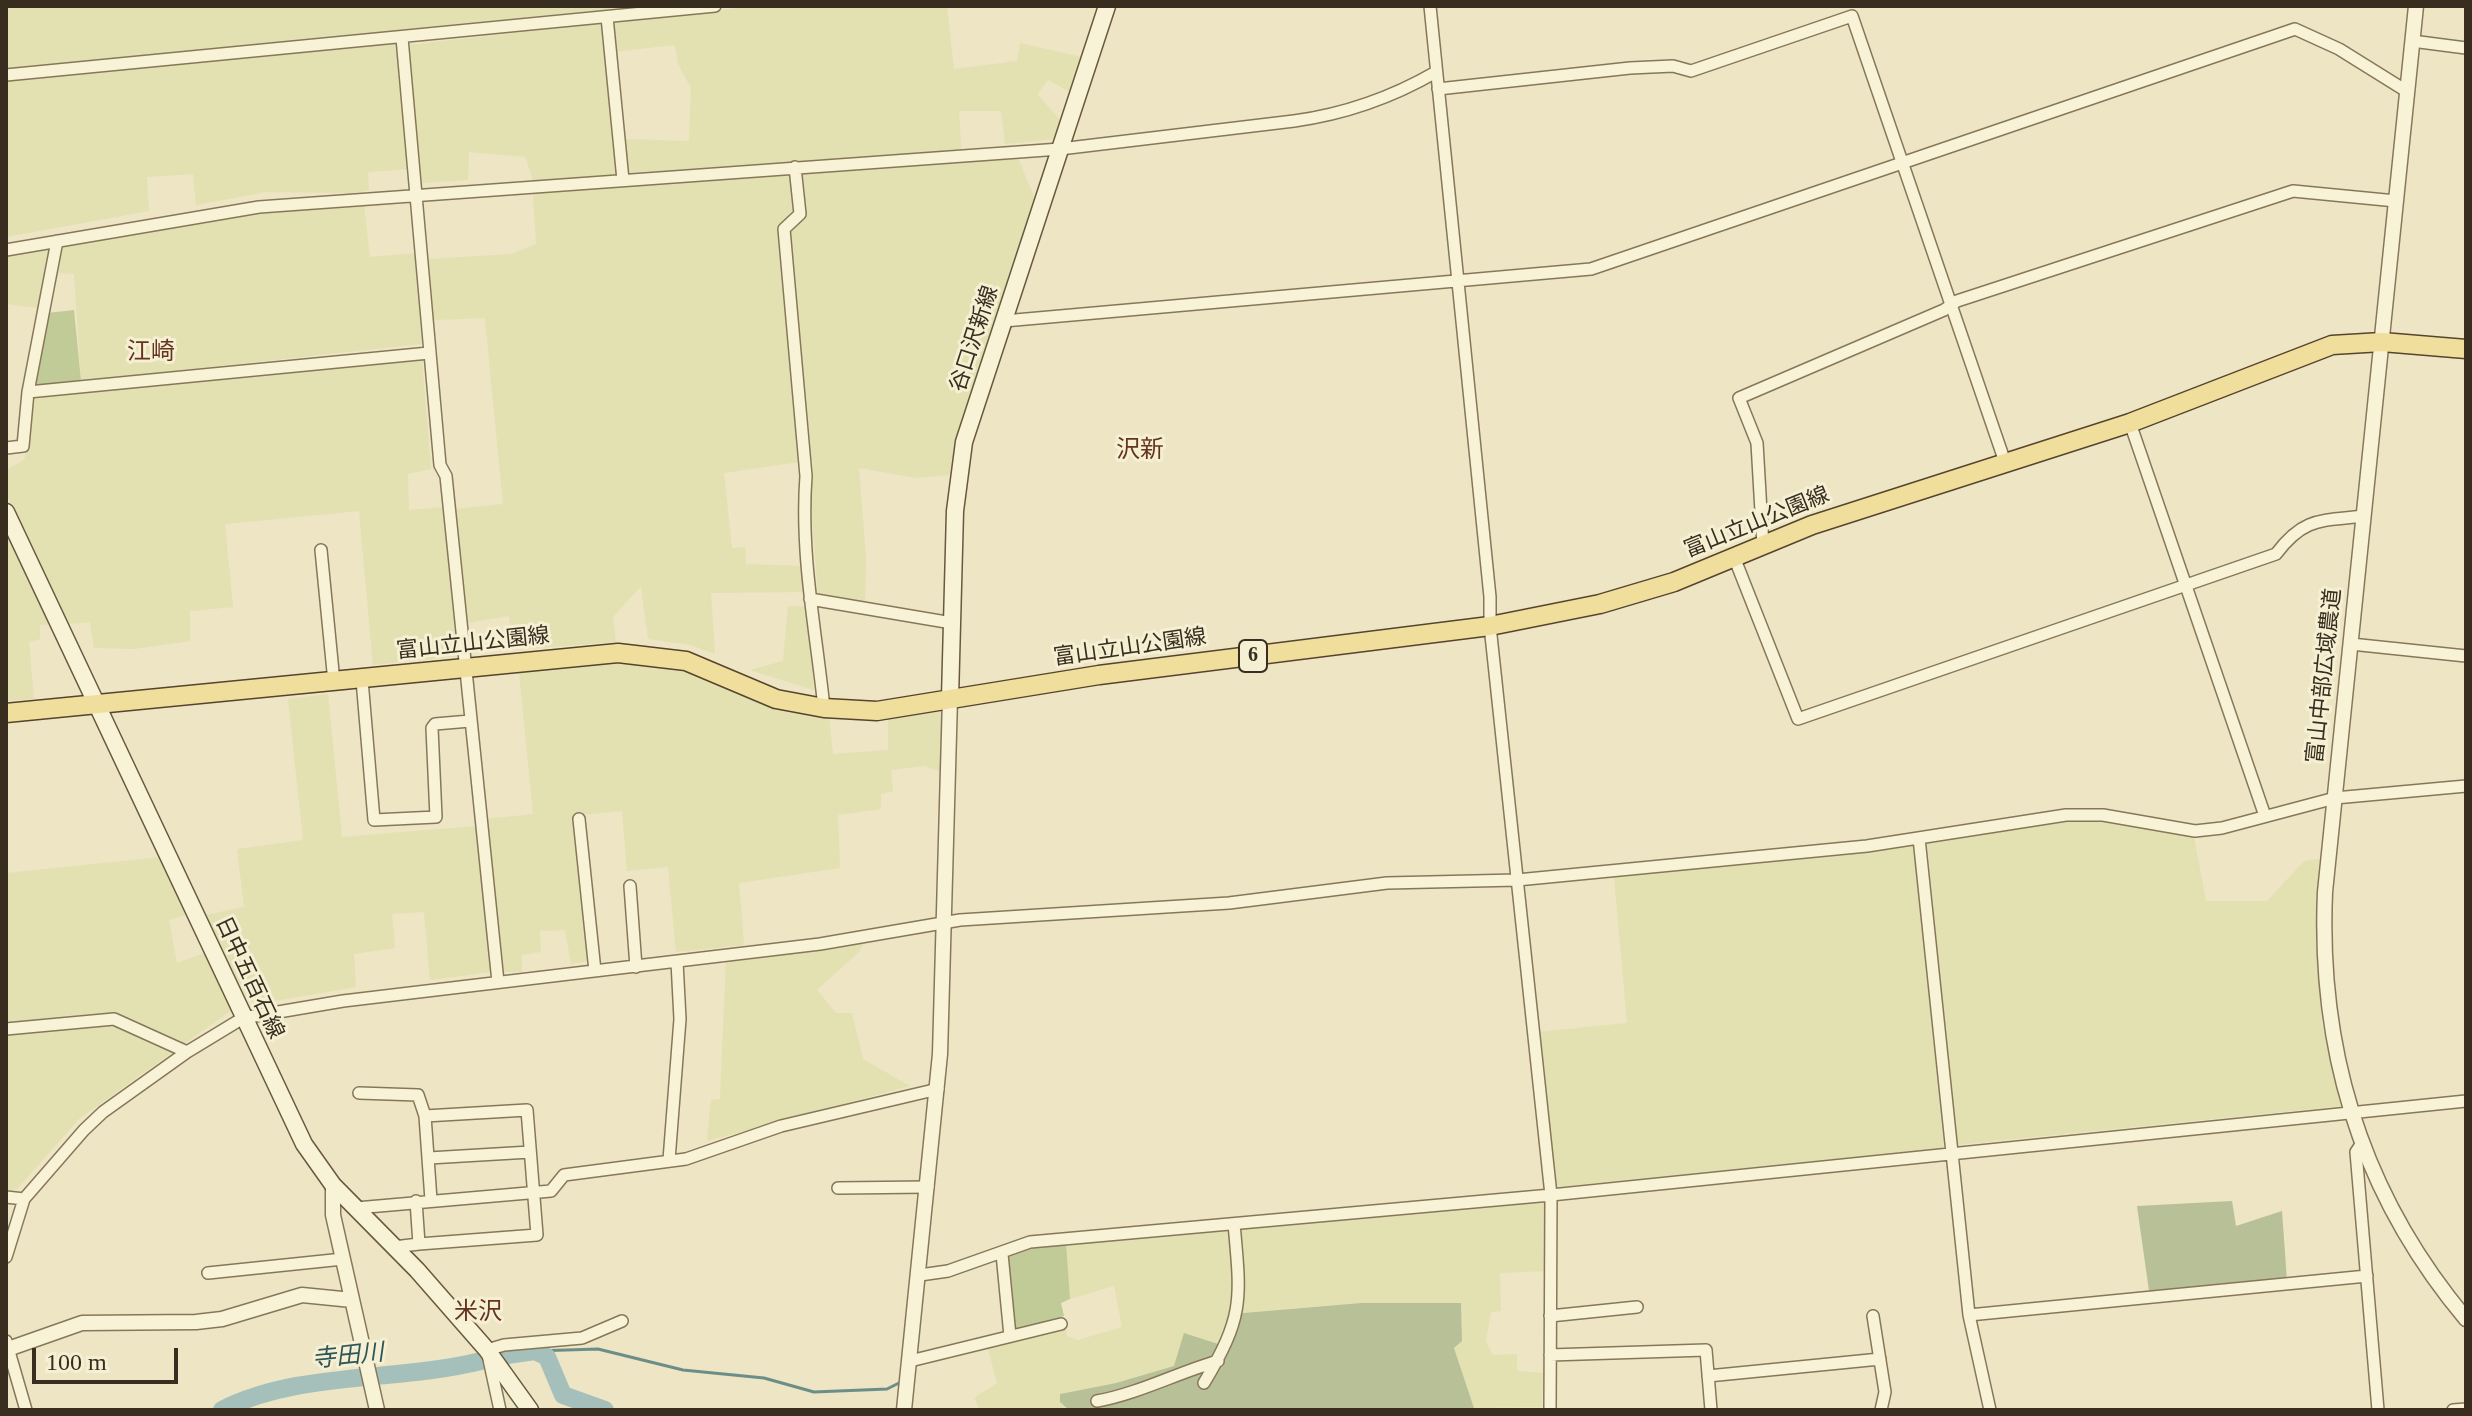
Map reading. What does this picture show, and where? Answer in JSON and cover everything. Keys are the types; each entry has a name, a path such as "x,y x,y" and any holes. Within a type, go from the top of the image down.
{"main road":[{"name":"谷口沢新線","path":"950,698 957,476 964,442 1107,6"},
{"name":"富山立山公園線","path":"6,713 618,653 686,661 776,699 824,708 877,711 1099,675 1490,626 1600,604 1674,582 1856,510 2006,465 2130,423 2332,345 2382,342 2466,349"},
{"name":"日中五百石線","path":"6,512 291,1122 333,1185 487,1350 530,1410"}],"street":[{"path":"6,75 715,6"},
{"path":"1430,6 1490,597 1490,626 1551,1195 1550,1410"},
{"name":"富山中部広域農道","path":"2416,6 2325,892 2324,978 2329,1021 2350,1111 2362,1143 2405,1234 2466,1319"},
{"path":"1438,89 1630,68 1673,66 1691,71 1850,11 2006,465"},
{"path":"607,17 623,180"},
{"path":"1004,321 1591,269 2295,29 2339,49 2408,92"},
{"path":"402,38 429,353 498,982"},
{"path":"2412,41 2466,48"},
{"path":"6,250 219,212 1060,149 1332,116 1405,90 1436,72"},
{"path":"795,167 800,214 784,229 806,476 804,504 810,599 824,708"},
{"path":"1763,546 1757,443 1739,398 1951,305 2293,191 2396,201"},
{"path":"6,448 23,446 28,392 57,241"},
{"path":"28,392 429,353"},
{"path":"2130,423 2265,816"},
{"path":"1734,557 1798,719 2276,554 2293,532 2310,522 2364,516"},
{"path":"321,550 334,682"},
{"path":"810,599 952,623"},
{"path":"2351,644 2466,656"},
{"path":"362,680 374,820 436,817 432,728 435,724 470,721"},
{"path":"904,1410 938,1089 950,698"},
{"path":"6,1257 24,1199 103,1112 187,1052 243,1018 343,1001 820,944 945,923 1229,903 1387,883 1517,880 1867,846 2066,815 2103,815 2195,831 2335,798 2466,786"},
{"path":"579,819 595,971"},
{"path":"1919,838 1969,1315 1990,1410"},
{"path":"630,886 636,967"},
{"path":"669,1160 680,1019 677,962"},
{"path":"6,1029 114,1019 187,1052"},
{"path":"356,1208 551,1191 564,1175 686,1159 781,1126 938,1089"},
{"path":"359,1093 418,1095 425,1116 431,1200"},
{"path":"920,1275 948,1271 1030,1242 1551,1195 2466,1101"},
{"path":"394,1247 537,1235 527,1110 425,1116"},
{"path":"2362,1143 2356,1152 2378,1410"},
{"path":"429,1158 530,1152"},
{"path":"333,1185 333,1215 377,1410"},
{"path":"838,1188 928,1187"},
{"path":"6,1197 24,1199"},
{"path":"416,1201 419,1244"},
{"path":"1204,1383 1228,1344 1240,1295 1234,1224"},
{"path":"1002,1254 1010,1336"},
{"path":"208,1273 343,1259"},
{"path":"1969,1315 2367,1276"},
{"path":"26,1410 7,1346 82,1323 209,1321 302,1295 352,1300"},
{"path":"1550,1316 1637,1307"},
{"path":"1873,1316 1885,1392 1881,1410"},
{"path":"500,1410 487,1350 504,1345 582,1338 622,1321"},
{"path":"910,1361 1061,1324"},
{"path":"1550,1355 1706,1350 1711,1410"},
{"path":"1708,1376 1880,1359"},
{"path":"1097,1401 1119,1397 1175,1373 1218,1361"},
{"path":"2453,1410 2466,1409"}],"shaded area":[{"path":"6,6 642,6 396,30 408,169 368,172 369,190 352,193 266,192 196,205 193,174 147,177 149,211 6,237"},
{"path":"757,6 947,6 954,69 1017,61 1020,43 1081,57 1072,93 1048,80 1037,94 1062,122 1053,139 1005,144 1001,111 959,111 962,161 1018,158 1035,199 949,475 917,478 859,468 866,558 865,603 818,594 811,507 813,460 724,473 732,548 745,547 746,564 803,566 805,592 711,593 715,654 691,645 648,639 641,586 613,617 616,642 512,650 509,616 467,623 456,509 503,504 485,318 433,320 429,259 512,254 536,244 532,176 525,157 469,152 468,180 421,183 408,45 602,23 616,170 627,171 626,139 689,141 691,88 678,64 675,45 613,52 610,23"},
{"path":"364,206 370,257 416,253 422,344 81,381 74,274 58,273 62,244 213,217"},
{"path":"51,245 39,308 6,304 6,253"},
{"path":"422,358 431,469 408,474 409,510 444,507 459,656 373,665 359,511 225,524 233,607 190,611 190,641 134,649 94,648 90,622 68,624 6,493 6,470 24,460 33,396"},
{"path":"6,533 50,624 40,625 40,639 29,642 34,699 6,701"},
{"path":"788,606 808,607 814,690 750,670 783,661"},
{"path":"620,661 685,669 773,706 829,717 833,754 888,750 888,719 941,709 942,772 924,766 891,770 893,791 881,794 881,809 838,815 840,868 739,883 744,945 676,952 668,867 627,871 622,811 572,816 589,961 571,964 565,930 540,931 541,952 522,955 522,972 504,972 487,819 533,814 519,672"},
{"path":"328,694 342,837 476,826 491,972 430,980 424,912 392,914 395,948 354,954 356,987 257,1004 248,1000 206,915 244,907 237,849 303,840 288,699"},
{"path":"2059,821 2101,821 2194,837 2206,901 2267,901 2304,861 2319,859 2316,938 2322,1024 2341,1106 1956,1145 1927,841"},
{"path":"1914,844 1944,1148 1557,1187 1538,1032 1627,1023 1614,876"},
{"path":"162,857 188,914 169,920 177,963 204,953 232,1010 80,1118 17,1189 6,1190 6,873"},
{"path":"864,942 859,952 817,990 836,1013 852,1013 863,1059 910,1086 707,1141 711,1100 720,1099 726,960"},
{"path":"1545,1198 1544,1271 1500,1273 1501,1311 1491,1312 1486,1341 1493,1355 1517,1354 1517,1371 1543,1373 1542,1407 1474,1408 1454,1348 1462,1341 1461,1303 1361,1303 1232,1314 1221,1346 1175,1366 1116,1383 1060,1394 1061,1402 1069,1410 980,1410 974,1398 997,1383 988,1349 1066,1330 1067,1336 1078,1340 1122,1327 1114,1286 1070,1299 1066,1242"}],"green space":[{"path":"74,310 81,381 34,385 47,313"},
{"path":"2232,1201 2236,1226 2282,1211 2287,1281 2149,1291 2137,1206"},
{"path":"1066,1242 1070,1299 1061,1303 1064,1316 1014,1331 1007,1256 1030,1245"},
{"path":"1361,1303 1461,1303 1462,1341 1454,1348 1474,1408 1069,1410 1060,1402 1060,1394 1116,1383 1174,1366 1184,1333 1221,1345 1232,1314"}],"waterway":[{"path":"535,1351 598,1349 683,1370 764,1378 814,1392 887,1389 899,1383"},
{"name":"寺田川","path":"500,1356 535,1351 547,1357 563,1395 605,1410"},
{"name":"寺田川","path":"222,1410 283,1389 449,1368 481,1361"}],"district":[{"name":"江崎","path":"151,353"},
{"name":"沢新","path":"1140,451"},
{"name":"米沢","path":"478,1313"}]}
